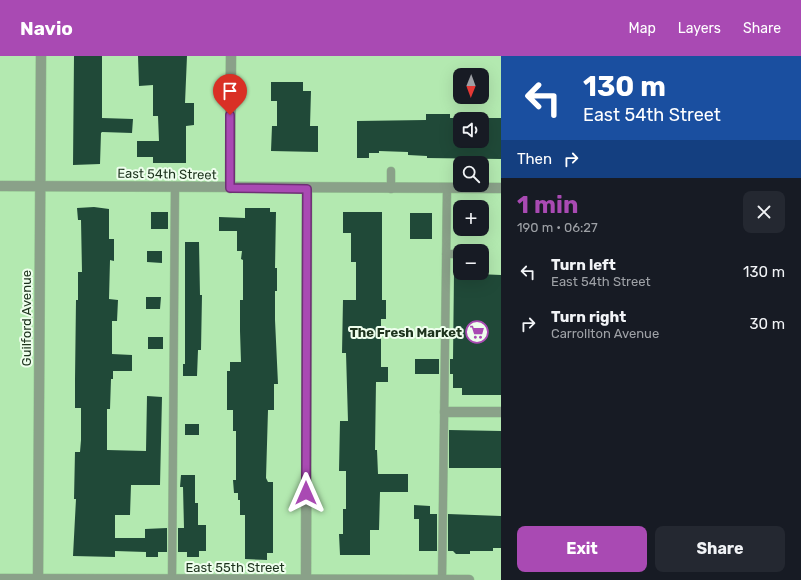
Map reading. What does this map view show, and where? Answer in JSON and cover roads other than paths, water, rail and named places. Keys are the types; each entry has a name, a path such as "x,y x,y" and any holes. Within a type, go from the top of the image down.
{"street":[{"name":"Guilford Avenue","path":"38,580 41,56"},
{"path":"230,188 231,56"},
{"name":"East 54th Street","path":"0,186 175,186 307,189 501,188"},
{"path":"306,580 307,189"},
{"path":"445,412 501,412"},
{"name":"East 55th Street","path":"0,579 469,580"}],"lane":[{"path":"391,171 391,189"},
{"path":"172,580 175,186"},
{"path":"442,580 447,188"},
{"path":"446,254 453,254"}],"place":[{"name":"The Fresh Market","path":"477,332"}]}
